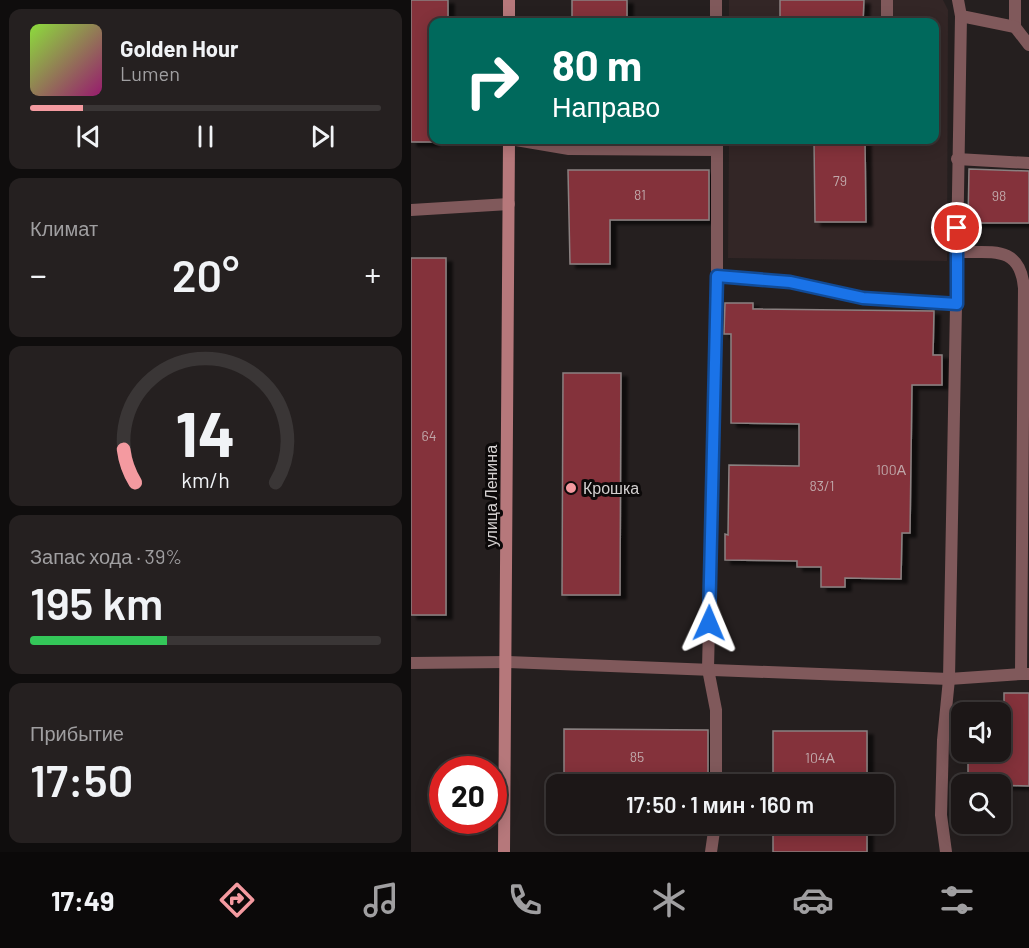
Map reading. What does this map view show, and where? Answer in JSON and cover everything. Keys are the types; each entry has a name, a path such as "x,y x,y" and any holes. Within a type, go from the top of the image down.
{"street":[{"path":"509,0 509,18"},
{"name":"улица Ленина","path":"504,852 509,144"}],"lane":[{"path":"716,0 716,18"},
{"path":"887,0 887,18"},
{"path":"946,852 941,815 943,740 949,679 957,304 957,159 961,16 958,0"},
{"path":"1015,0 1015,27 1029,45"},
{"path":"961,16 1015,27"},
{"path":"540,144 569,149 717,145 717,276 708,669 716,710 715,774"},
{"path":"957,159 1029,163"},
{"path":"411,210 509,204"},
{"path":"411,663 507,662 949,679 1025,674 1023,273 1015,260 1006,253 957,252"},
{"path":"717,276 790,282 863,298 957,304"},
{"path":"711,852 714,834"}],"shaded area":[{"path":"729,0 943,0 948,10 947,261 728,258 729,144 939,144 939,18 729,18"}],"building":[{"path":"411,0 448,0 448,18 429,18 429,142 411,142"},
{"path":"572,0 627,0 627,18 572,18"},
{"path":"780,0 864,0 863,18 780,18"},
{"path":"814,144 865,144 866,222 815,222"},
{"path":"969,169 1029,171 1029,223 968,223"},
{"path":"568,170 709,170 709,220 610,220 610,264 570,264"},
{"path":"411,258 446,258 446,615 411,615"},
{"path":"725,303 753,303 753,309 934,311 933,355 942,355 942,385 912,385 910,533 902,533 901,579 845,578 845,587 821,587 821,567 797,567 797,561 725,560 725,534 728,535 729,465 799,466 799,424 731,423 731,334 724,334"},
{"path":"563,373 621,373 620,595 562,595"},
{"path":"1004,693 1029,693 1029,786 1011,785 1011,774 968,774 968,762 1011,762 1011,702 1004,702"},
{"path":"564,729 708,730 708,774 564,774"},
{"path":"773,731 867,731 867,774 773,774"},
{"path":"773,834 867,834 867,852 773,852"}],"place":[{"name":"Крошка","path":"571,488"}],"route":[{"path":"709,623 717,276 790,282 863,298 957,304 957,228"}]}
